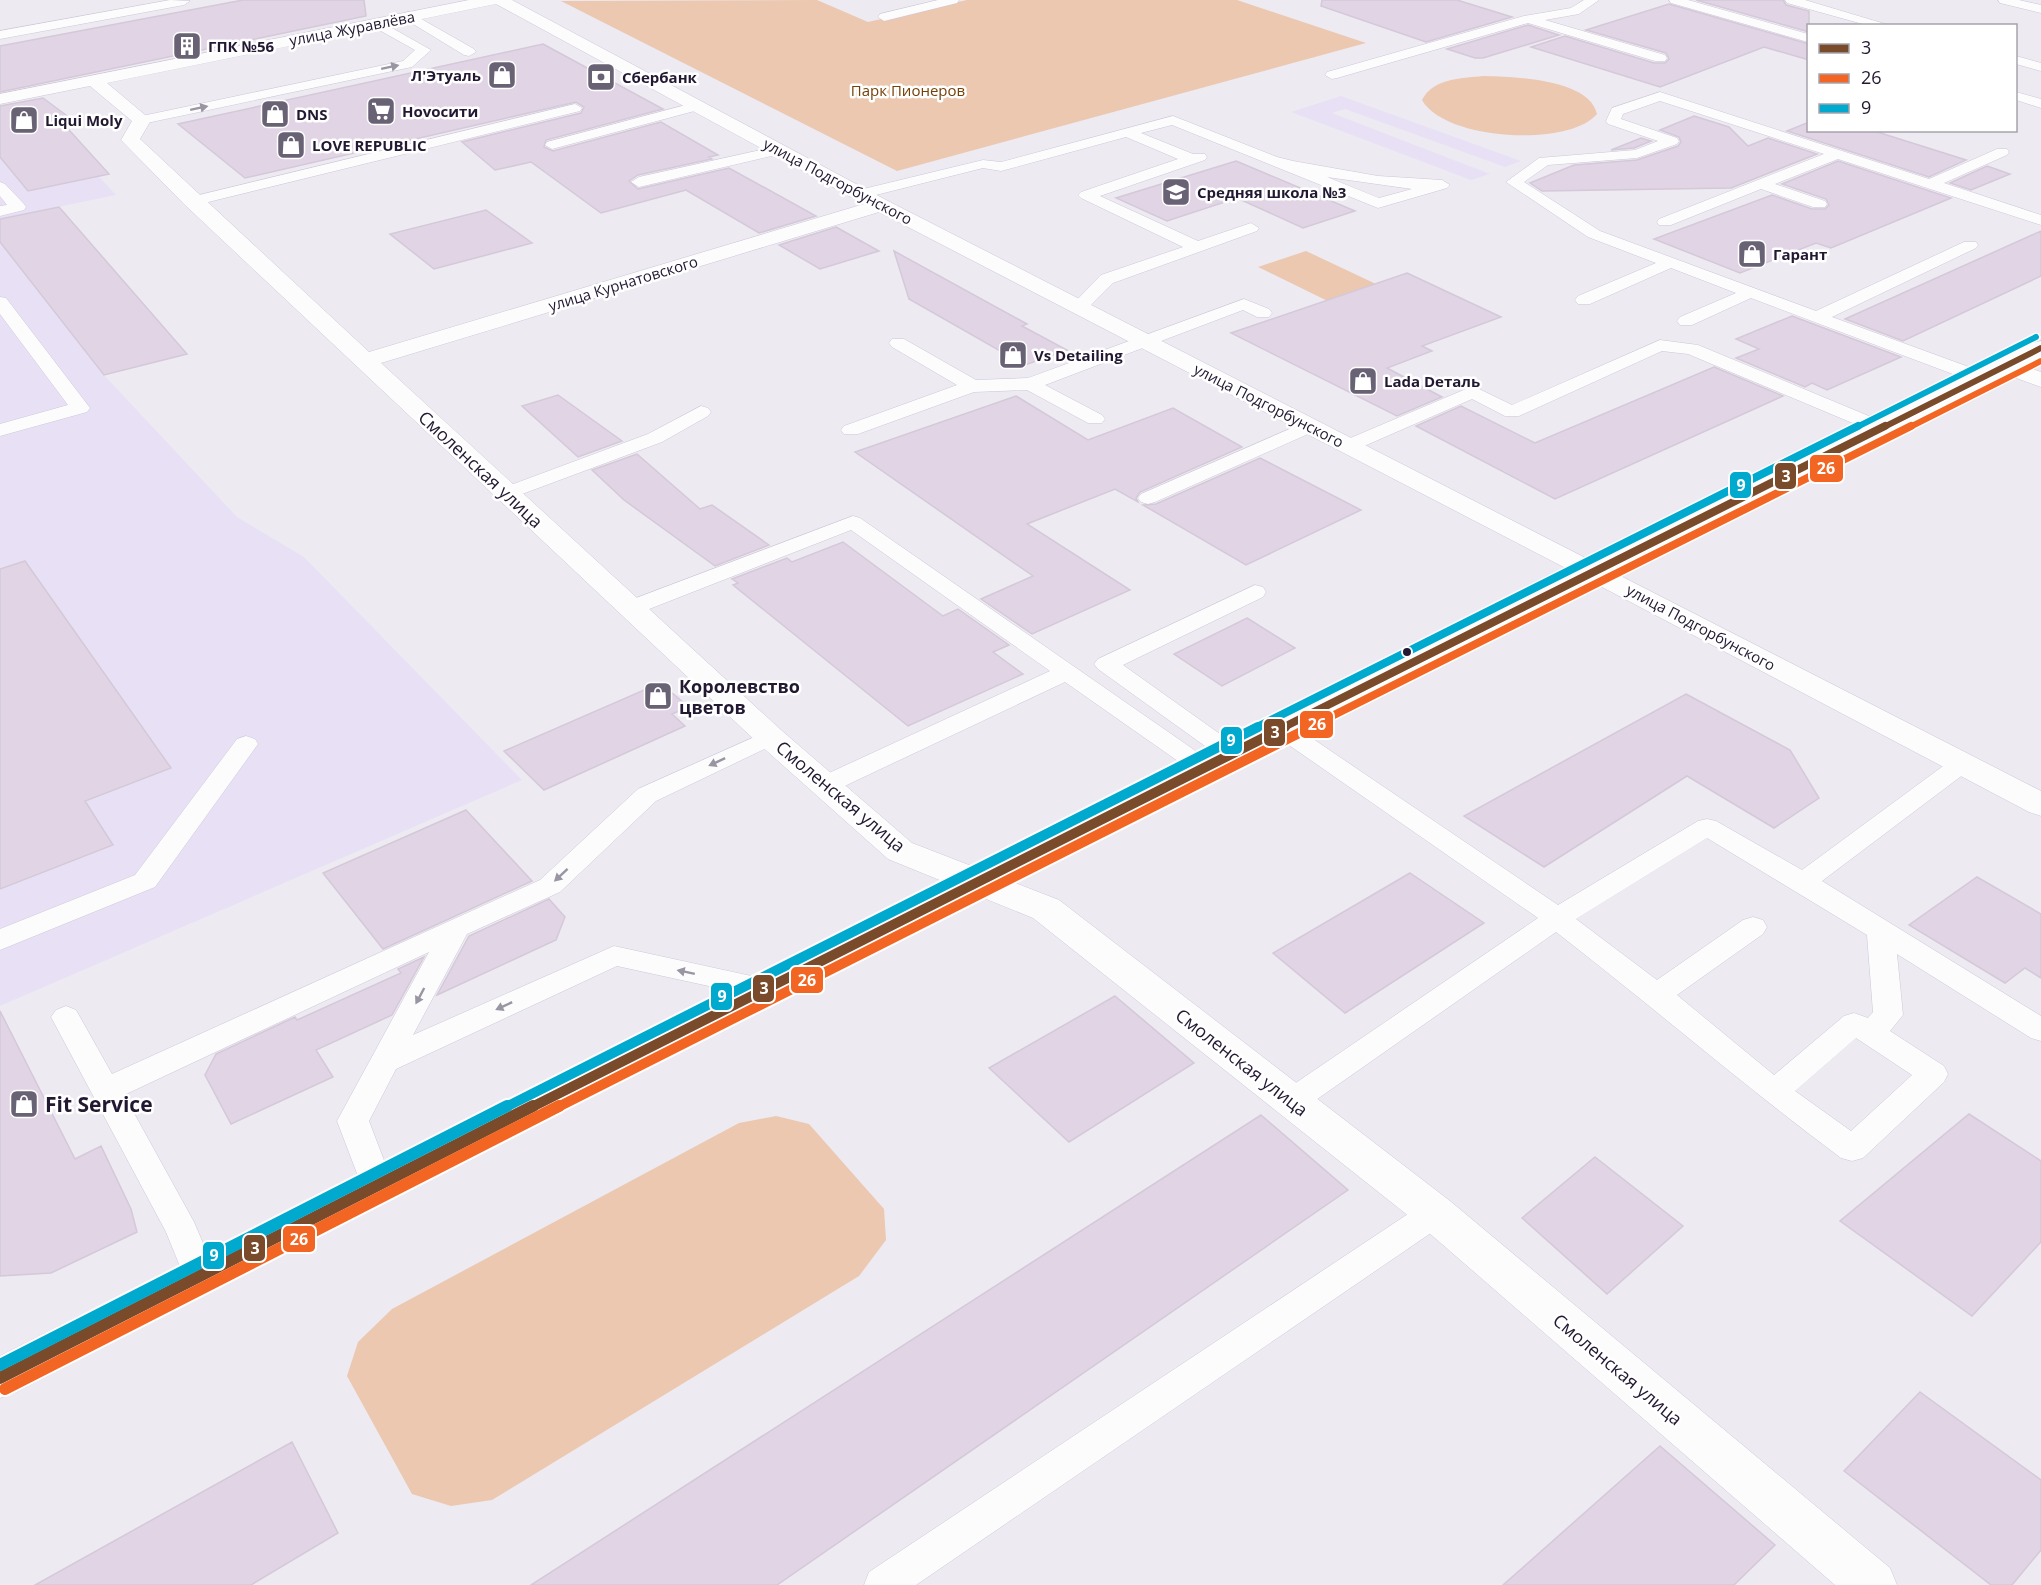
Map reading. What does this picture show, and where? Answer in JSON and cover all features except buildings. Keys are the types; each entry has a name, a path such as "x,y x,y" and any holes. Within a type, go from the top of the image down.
{"street":[{"name":"улица Журавлёва","path":"0,99 410,16 467,2 493,0"},
{"name":"улица Подгорбунского","path":"500,0 871,200 1593,571 2041,805"},
{"path":"93,80 142,120"},
{"name":"Смоленская улица","path":"142,120 130,140 192,201 770,737 900,850 1046,909 1435,1213 1872,1585"},
{"name":"улица Курнатовского","path":"364,361 871,200"},
{"path":"0,1378 764,988 2041,348"},
{"path":"2005,366 2041,380"}],"lane":[{"path":"0,35 183,0"},
{"path":"884,17 952,0"},
{"path":"1332,75 1528,19 1575,11 1593,0"},
{"path":"1675,0 1807,37"},
{"path":"1791,0 1879,24"},
{"path":"2004,0 2041,9"},
{"path":"410,16 469,52"},
{"path":"1528,19 1660,58"},
{"path":"142,120 407,64 424,50 376,23"},
{"path":"2017,60 2041,67"},
{"path":"1981,378 1594,234 1514,182 1544,161 1637,154 1672,141 1613,121 1617,111 1660,96 1837,154 1925,190 2002,152"},
{"path":"2017,96 2041,104"},
{"path":"552,145 697,106"},
{"path":"192,201 575,108"},
{"path":"871,200 983,164 1001,167 1173,120 1378,203 1442,185 1394,182 1323,172 1272,160"},
{"path":"1128,132 1192,159"},
{"path":"1197,247 1086,195 1235,145"},
{"path":"639,182 779,150"},
{"path":"1665,222 1837,154"},
{"path":"1815,162 2041,220"},
{"path":"1761,184 1820,204"},
{"path":"0,187 18,207 0,211"},
{"path":"1079,307 1107,279 1251,228"},
{"path":"1817,317 1970,245"},
{"path":"1584,300 1672,262"},
{"path":"1686,321 1751,292"},
{"path":"0,302 80,408 0,430"},
{"path":"851,430 972,386 1030,384 1244,304 1263,313"},
{"path":"898,343 972,386"},
{"path":"1348,446 1473,392 1512,412 1660,345 1692,349 1881,428"},
{"path":"1030,384 1095,419"},
{"path":"507,493 655,438 700,412"},
{"path":"1148,498 1310,426"},
{"path":"631,608 853,522 1067,672 1218,761"},
{"path":"1218,761 1106,664 1256,592"},
{"path":"825,785 1067,672"},
{"path":"1282,729 1557,918 1657,995 1774,1092 1852,1149 1933,1074 1854,1024 1774,1092"},
{"path":"106,1090 550,886 647,795 770,737"},
{"path":"0,940 146,881 246,744"},
{"path":"1803,882 1963,763"},
{"path":"1292,1101 1557,918 1707,827 1803,882 2041,1030"},
{"path":"1657,995 1753,927"},
{"path":"377,1184 353,1121 456,928"},
{"path":"1871,1033 1888,1016 1881,931"},
{"path":"385,1062 614,956 764,988"},
{"path":"66,1017 182,1231 200,1276"},
{"path":"883,1585 1435,1213"}],"shaded area":[{"path":"1341,96 1521,161 1505,167 1345,109 1332,113 1490,174 1471,180 1291,112"},
{"path":"49,123 116,195 0,219 0,133"},
{"path":"0,242 104,375 237,517 304,557 522,780 0,1006"}],"green space":[{"name":"Парк Пионеров","path":"817,0 868,22 967,0 1237,0 1366,43 897,171 561,1"},
{"path":"1485,76 1532,79 1566,87 1580,93 1591,102 1597,114 1582,125 1561,132 1507,135 1479,131 1455,124 1435,113 1422,100 1433,87 1441,83"},
{"path":"1306,251 1395,293 1346,310 1258,267"},
{"path":"776,1116 809,1124 884,1209 886,1240 859,1276 492,1500 451,1506 412,1494 347,1376 358,1342 392,1309 739,1123"}],"transit line":[{"name":"9","path":"0,1365 759,977 2036,337"},
{"name":"3","path":"0,1378 764,988 2041,348"},
{"name":"26","path":"5,1389 769,999 2041,361"}],"place":[{"name":"ГПК №56","path":"187,46"},
{"name":"Л'Этуаль","path":"502,75"},
{"name":"Сбербанк","path":"601,77"},
{"name":"Ноvосити","path":"381,111"},
{"name":"DNS","path":"275,114"},
{"name":"Liqui Moly","path":"24,120"},
{"name":"LOVE REPUBLIC","path":"291,145"},
{"name":"Средняя школа №3","path":"1176,192"},
{"name":"Гарант","path":"1752,254"},
{"name":"Vs Detailing","path":"1013,355"},
{"name":"Lada Dеталь","path":"1363,381"},
{"name":"Королевство цветов","path":"658,696"},
{"name":"Fit Service","path":"24,1104"}]}
